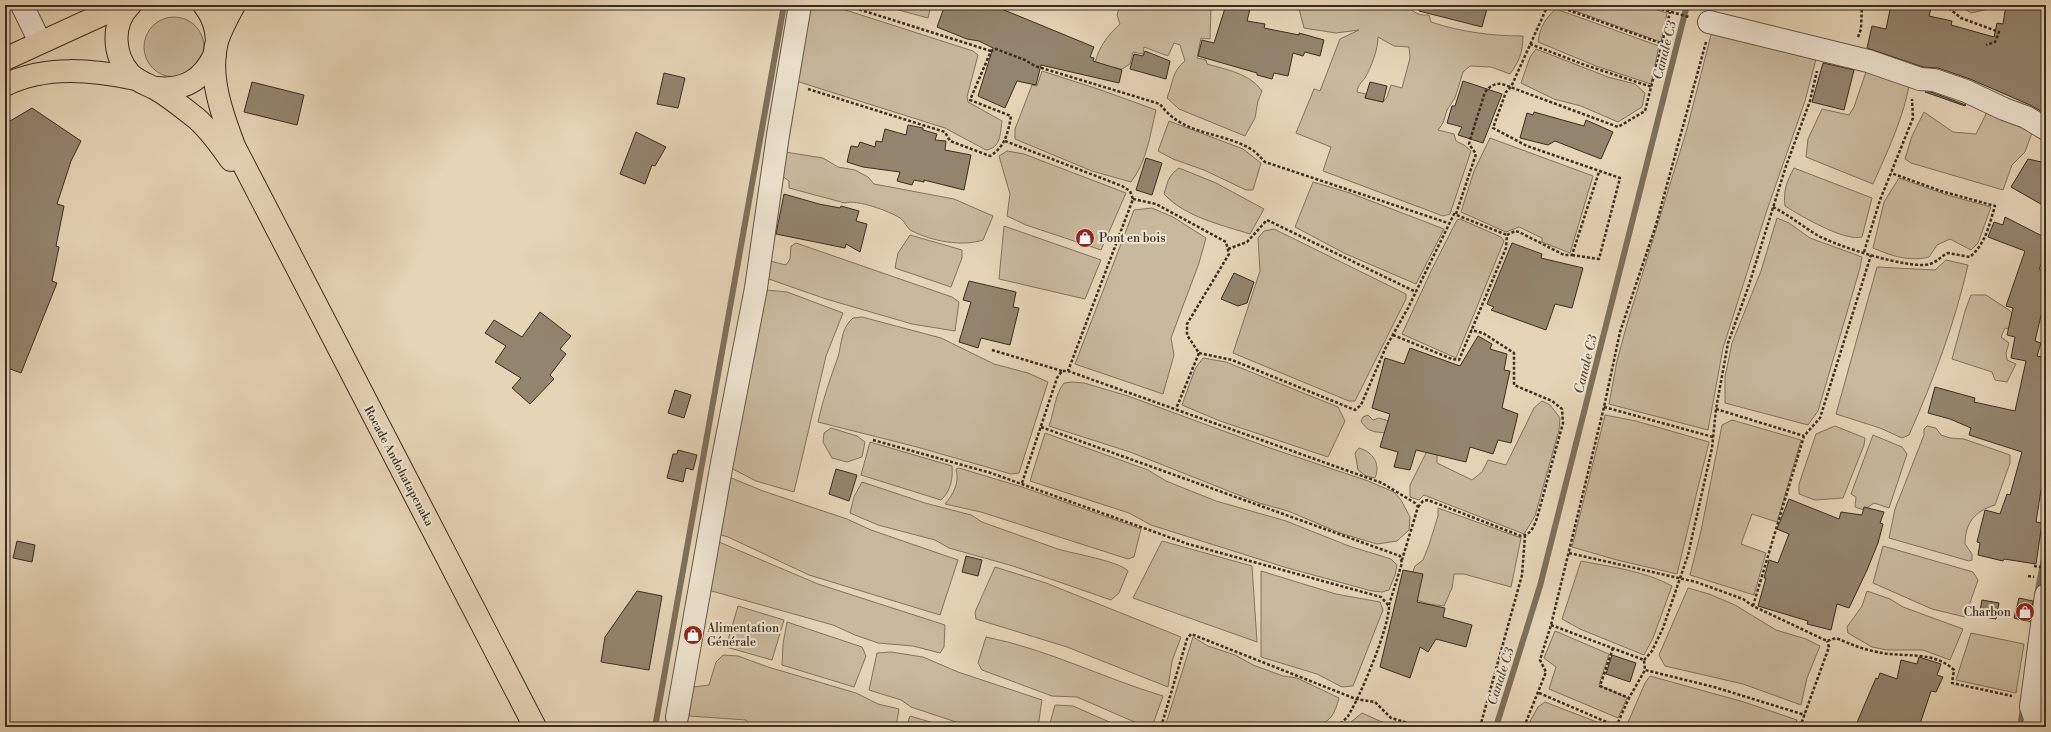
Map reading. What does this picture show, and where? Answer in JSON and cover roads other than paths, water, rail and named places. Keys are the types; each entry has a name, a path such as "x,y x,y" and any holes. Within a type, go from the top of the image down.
{"main road":[{"path":"5,59 123,5"},
{"path":"130,5 119,21 116,34 117,49 122,63 136,79"},
{"path":"204,5 211,15 216,27 216,82 225,124 263,205"},
{"path":"156,88 168,90 180,88 192,83 202,75 210,66 234,5"},
{"path":"5,85 14,81 49,73 76,70 136,79 156,88 197,118 209,130 263,205"},
{"name":"Rocade Andohatapenaka","path":"263,205 535,727"}],"street":[{"path":"22,5 40,42"},
{"path":"677,717 722,463 756,288 800,5"},
{"path":"1708,32 1868,61 1920,79 1934,80 1966,91 2004,109 2026,117 2046,129"},
{"path":"2034,727 2035,718 2031,708 2046,595"}],"waterway":[{"path":"655,727 784,5"},
{"name":"Canale C3","path":"1496,727 1540,586 1687,5"},
{"path":"2037,595 2046,548"},
{"path":"2020,727 2023,709"}],"place":[{"name":"Pont en bois","path":"1085,238"},
{"name":"Charbon","path":"2025,612"},
{"name":"Alimentation Générale","path":"693,635"}]}
